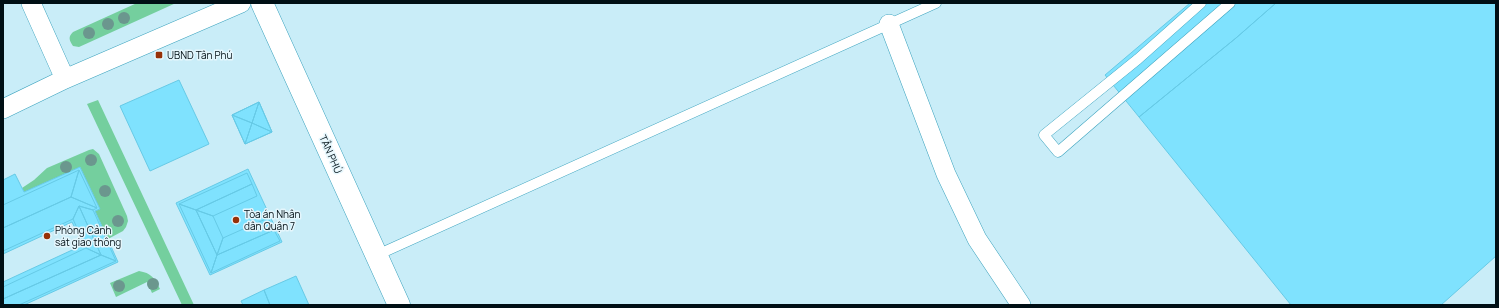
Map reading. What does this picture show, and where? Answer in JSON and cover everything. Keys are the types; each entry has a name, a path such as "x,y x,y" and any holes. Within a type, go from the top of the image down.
{"street":[{"path":"31,3 65,79"},
{"path":"3,109 65,79 241,3"},
{"name":"TÂN PHÚ","path":"262,3 399,305"},
{"path":"889,24 946,174 977,238 1021,305"}],"lane":[{"path":"377,255 936,3"},
{"path":"1201,3 1127,68 1044,135 1058,152 1230,3"}],"green space":[{"path":"137,3 176,3 79,47 73,46 70,35 73,32"},
{"path":"98,100 194,305 182,305 87,104"},
{"path":"93,149 99,154 128,221 123,231 108,239 95,211 100,209 80,167 24,192 22,188 34,180 47,168"},
{"path":"139,271 147,273 152,277 160,289 152,293 147,282 116,297 110,283"}],"building":[{"path":"1190,3 1276,3 1236,38 1139,117 1105,75"},
{"path":"1276,3 1496,3 1496,256 1441,305 1291,305 1139,117 1236,38"},
{"path":"179,80 209,144 150,171 120,106"},
{"path":"259,102 272,132 245,144 232,115"},
{"path":"259,102 272,132 252,123"},
{"path":"259,102 252,123 232,115"},
{"path":"232,115 252,123 245,144"},
{"path":"252,123 272,132 245,144"},
{"path":"80,167 100,209 95,211 118,262 24,305 3,305 3,282 83,245 72,222 3,254 3,180 15,174 24,192"},
{"path":"248,169 282,242 210,275 176,203"},
{"path":"79,170 71,197 3,228 3,205"},
{"path":"79,170 97,208 71,197"},
{"path":"247,173 252,184 196,210 179,204"},
{"path":"252,184 257,196 213,216 196,210"},
{"path":"71,197 97,208 93,210 79,206 73,219 3,251 3,228"},
{"path":"179,204 196,210 217,255 211,273"},
{"path":"79,206 93,210 116,261 101,255"},
{"path":"79,206 101,255 86,248 73,219"},
{"path":"196,210 213,216 223,238 217,255"},
{"path":"268,218 274,230 217,255 223,238"},
{"path":"274,230 280,241 211,273 217,255"},
{"path":"86,248 101,255 3,299 3,287"},
{"path":"101,255 116,261 19,305 3,305 3,299"},
{"path":"296,276 309,305 270,305 264,290"},
{"path":"264,290 270,305 243,305 241,301"}],"place":[{"name":"UBND Tân Phú","path":"159,55"},
{"name":"Tòa án Nhân dân Quận 7","path":"236,220"},
{"name":"Phòng Cảnh sát giao thông","path":"47,236"}]}
